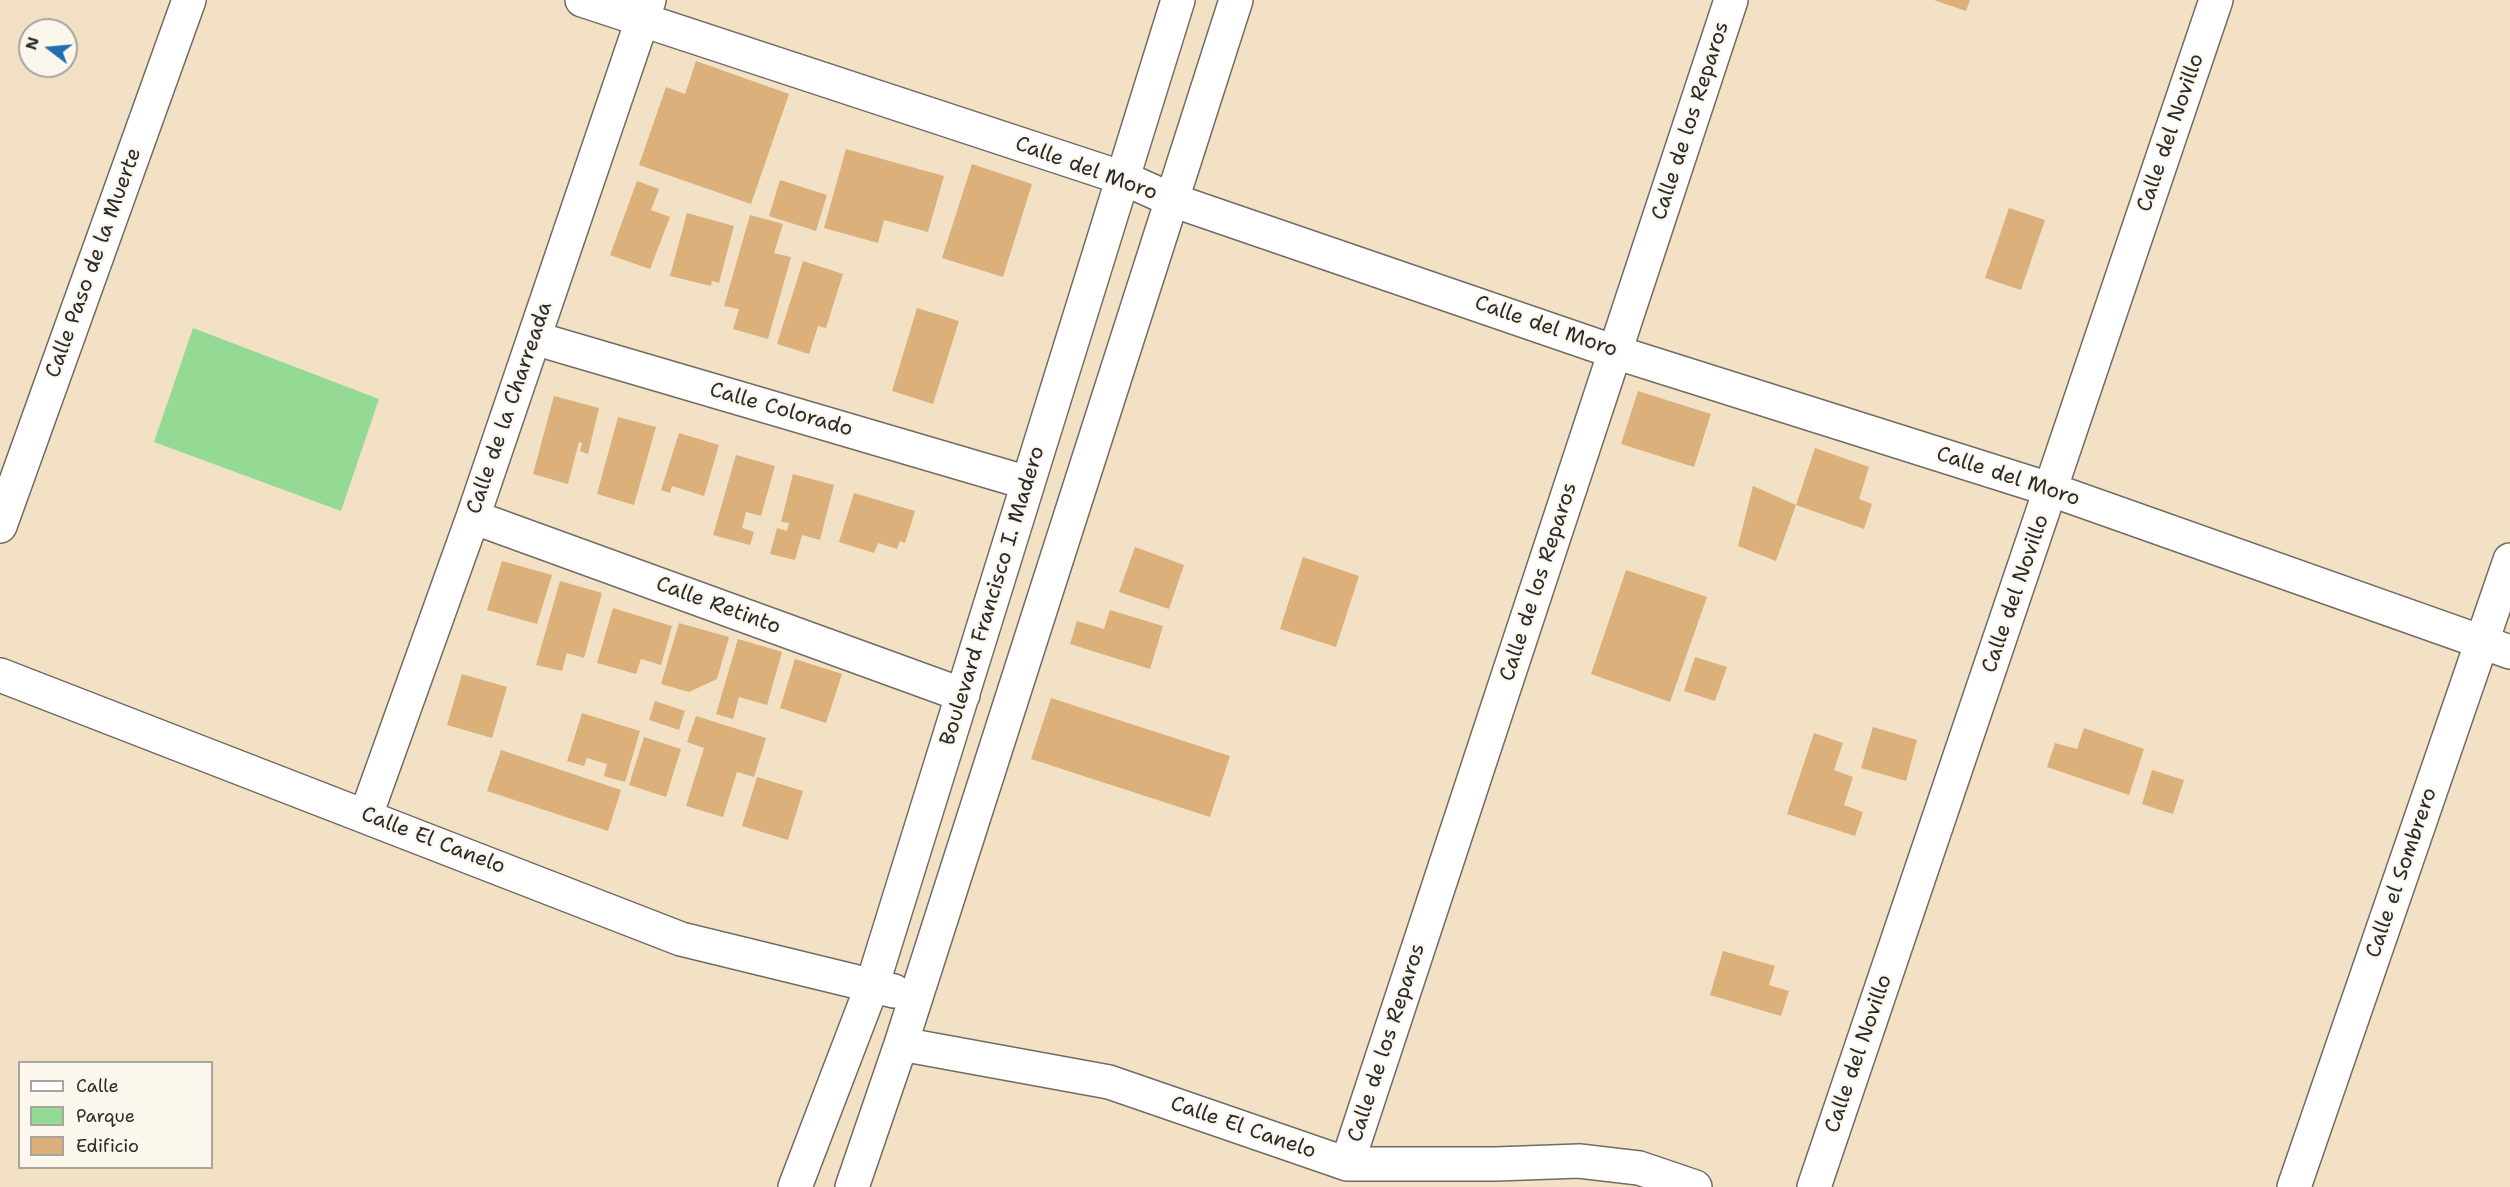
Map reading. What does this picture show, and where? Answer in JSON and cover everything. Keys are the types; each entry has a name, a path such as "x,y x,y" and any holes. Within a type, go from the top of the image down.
{"street":[{"name":"Calle Paso de la Muerte","path":"0,526 189,0"},
{"name":"Calle del Moro","path":"582,0 646,10 1123,178 1172,200 1615,351 2052,490 2495,648"},
{"name":"Boulevard Francisco I. Madero","path":"795,1187 872,986 1178,0"},
{"path":"852,1187 901,1044 1236,0"},
{"name":"Calle de los Reparos","path":"1347,1164 1731,0"},
{"name":"Calle del Novillo","path":"1814,1187 2052,490 2216,0"},
{"name":"Calle de la Charreada","path":"366,815 473,517 646,10"},
{"name":"Calle Colorado","path":"534,338 1028,483"},
{"name":"Calle Retinto","path":"473,517 963,695"},
{"name":"Calle el Sombrero","path":"2295,1187 2495,648 2510,560"},
{"name":"Calle El Canelo","path":"0,675 681,939 916,995"},
{"name":"Calle El Canelo","path":"901,1044 1109,1082 1347,1164 1496,1164 1579,1161 1638,1168 1695,1187"}],"green space":[{"path":"193,328 379,399 341,511 154,442"}],"building":[{"path":"1934,0 1970,0 1966,11"},
{"path":"696,61 789,94 751,204 639,165 666,87 685,94"},
{"path":"846,149 944,176 928,232 884,220 878,243 824,228"},
{"path":"972,164 1032,184 1003,277 942,258"},
{"path":"780,180 827,195 816,231 769,216"},
{"path":"637,181 659,189 651,210 670,217 650,269 610,255"},
{"path":"2009,208 2045,220 2021,290 1985,278"},
{"path":"687,213 734,226 719,283 712,281 711,286 670,276"},
{"path":"750,215 783,224 774,253 791,257 768,339 733,329 739,309 724,306"},
{"path":"803,261 843,274 826,328 818,326 809,354 777,344"},
{"path":"917,308 959,321 933,404 892,391"},
{"path":"1638,391 1711,414 1694,467 1621,444"},
{"path":"554,396 599,408 588,454 580,451 582,443 579,442 568,484 533,474"},
{"path":"618,417 656,427 634,505 597,494"},
{"path":"679,433 719,445 704,496 672,486 670,493 661,490"},
{"path":"1815,448 1869,467 1859,499 1872,504 1864,529 1796,505"},
{"path":"736,455 775,466 761,516 746,512 742,528 754,532 750,545 713,535"},
{"path":"793,474 834,485 820,540 802,535 795,560 770,554 777,528 787,531 789,523 781,522"},
{"path":"1753,486 1796,505 1776,561 1738,546"},
{"path":"854,493 915,511 905,543 900,541 897,549 878,543 874,553 839,542"},
{"path":"1135,547 1184,565 1169,609 1119,592"},
{"path":"1303,557 1359,576 1336,647 1280,629"},
{"path":"502,561 552,575 537,624 487,610"},
{"path":"1626,570 1707,597 1670,702 1591,674"},
{"path":"560,581 602,593 584,658 567,653 562,671 536,665"},
{"path":"613,608 672,626 661,665 641,659 636,674 597,663"},
{"path":"1110,610 1163,626 1150,669 1070,644 1077,621 1104,629"},
{"path":"679,623 729,637 717,679 689,692 661,684"},
{"path":"738,639 782,652 767,705 739,697 733,719 716,714"},
{"path":"1695,657 1727,667 1715,701 1684,691"},
{"path":"795,659 842,674 826,723 780,708"},
{"path":"462,674 507,687 492,738 447,725"},
{"path":"1051,698 1230,756 1210,817 1031,759"},
{"path":"655,701 685,711 679,730 649,720"},
{"path":"582,713 640,731 625,782 604,776 607,764 587,758 584,766 567,761"},
{"path":"696,716 766,738 754,777 737,772 723,817 686,806 704,748 687,742"},
{"path":"1873,727 1917,740 1906,781 1861,768"},
{"path":"2084,728 2144,749 2129,795 2047,767 2055,743 2077,749"},
{"path":"1814,733 1843,743 1834,770 1853,777 1844,805 1863,812 1855,836 1787,814"},
{"path":"644,737 681,749 666,797 629,785"},
{"path":"501,750 621,790 608,831 487,791"},
{"path":"2152,770 2184,780 2173,814 2142,804"},
{"path":"757,777 803,791 788,840 742,826"},
{"path":"1723,951 1775,966 1769,985 1789,991 1781,1016 1710,995"}]}
